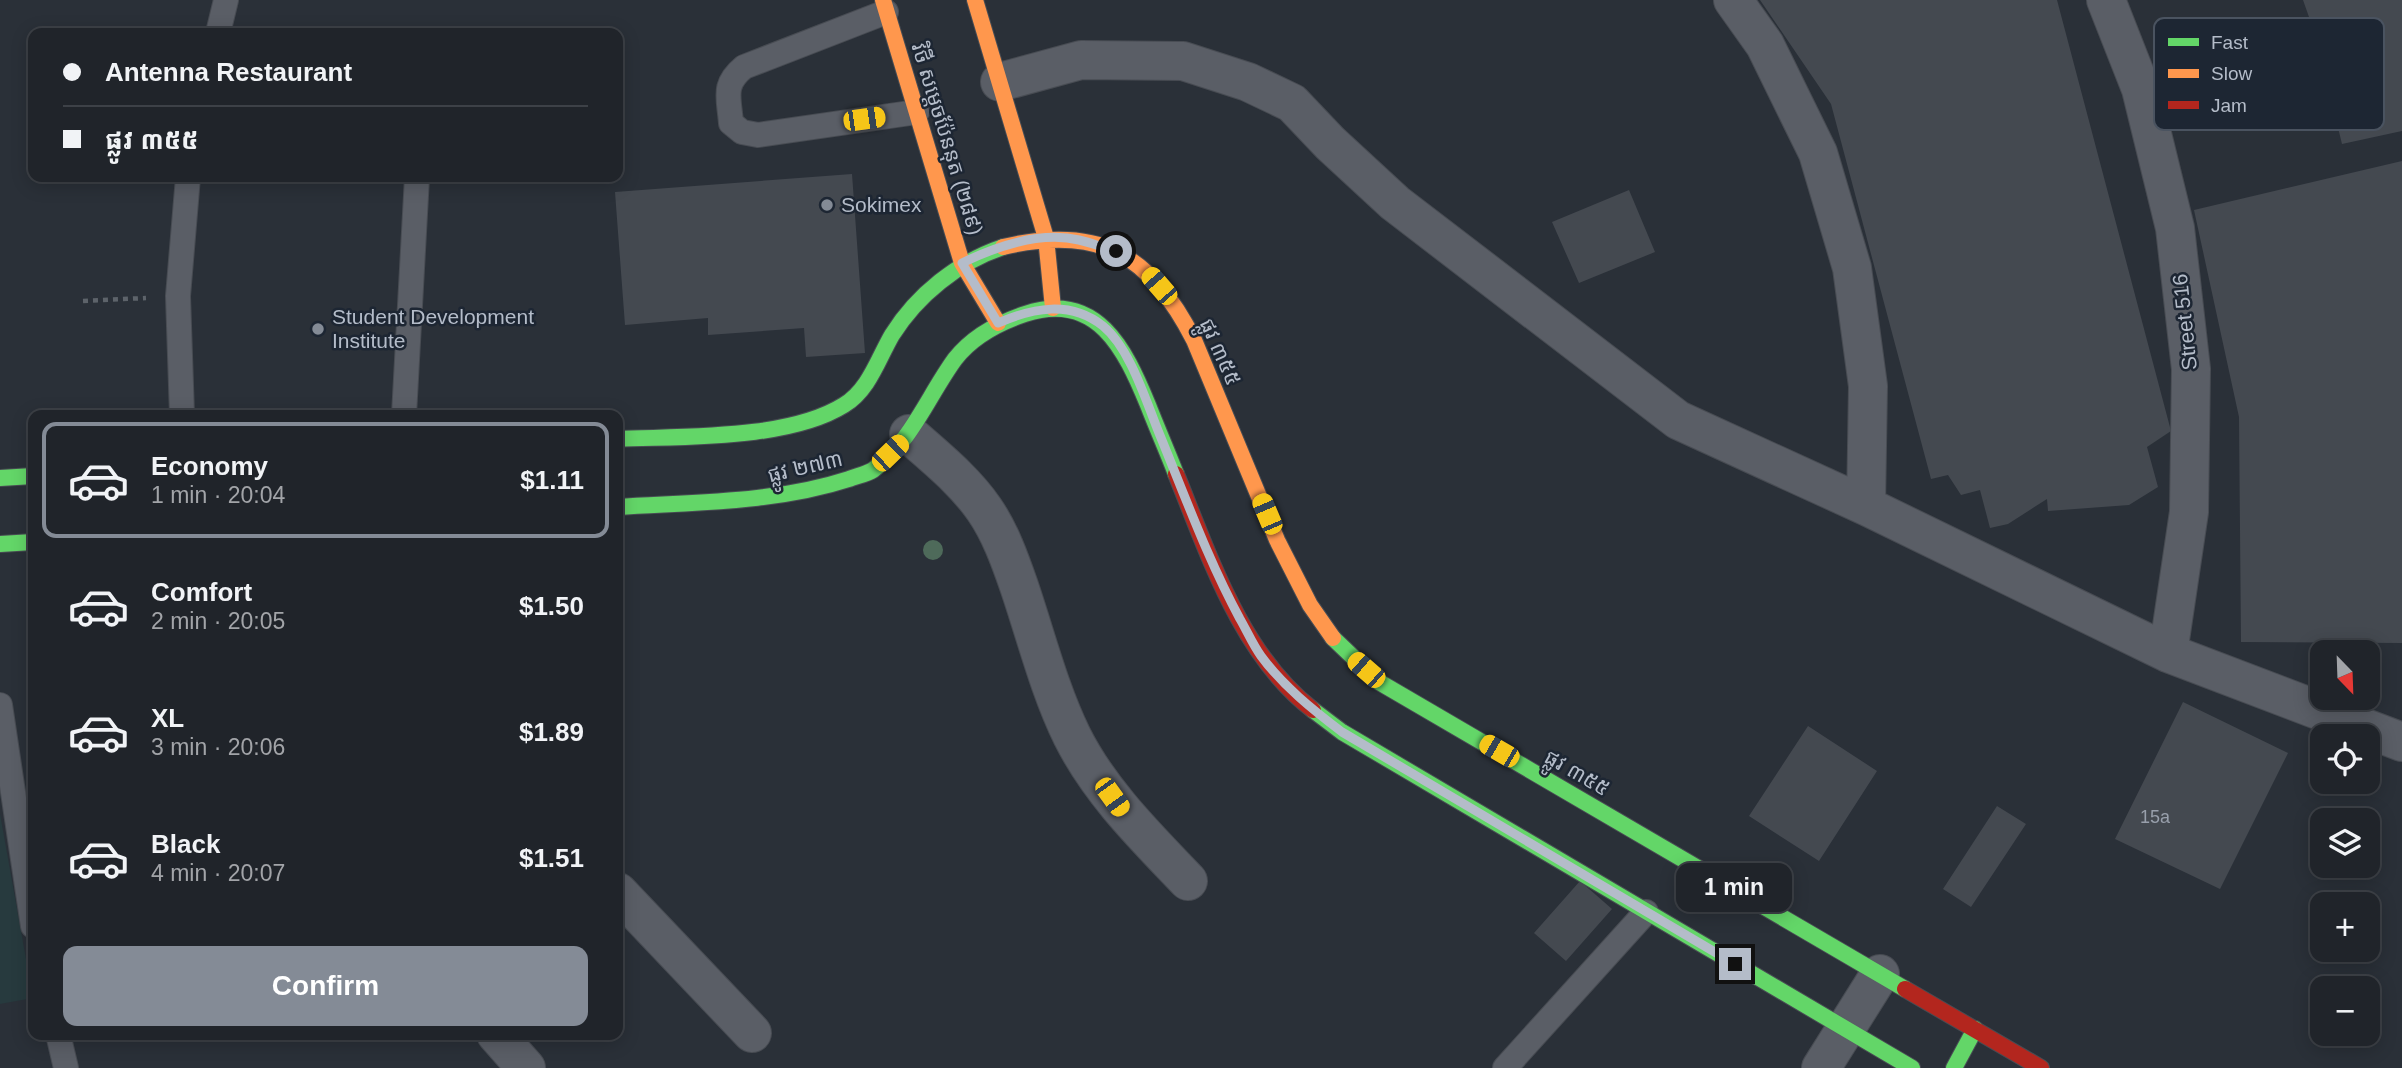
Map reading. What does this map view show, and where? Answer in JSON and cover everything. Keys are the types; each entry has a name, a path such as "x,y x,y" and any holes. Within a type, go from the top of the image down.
{"main road":[{"path":"975,0 1046,238 1053,308 1077,311 1092,318 1105,328 1119,345 1137,379 1222,586 1260,655 1304,704 1342,732 1912,1068"},
{"name":"វិថី សម្តេចប៉ែននុត (២៨៩)","path":"885,6 962,263 998,323"},
{"name":"ផ្លូវ ២៧៣","path":"623,439 753,430 810,422 843,406 863,389 902,323 926,295 962,263 990,250 1046,238"},
{"name":"ផ្លូវ ៣៥៥","path":"1046,238 1077,239 1116,251 1142,267 1176,306 1200,353 1286,560 1319,620 1353,659 1379,682 2041,1068"},
{"name":"ផ្លូវ ២៧៣","path":"623,507 764,498 830,485 872,471 909,435 956,358 981,334 998,323 1037,310 1053,308"},
{"path":"0,478 28,476"},
{"path":"0,544 28,542"},
{"path":"1954,1068 1975,1029"}],"street":[{"path":"1733,0 1765,45 1818,153 1852,268 1868,386 1866,506"},
{"name":"Street 516","path":"2106,0 2141,89 2175,228 2191,369 2189,512 2168,653"},
{"path":"1000,82 1082,61 1183,61 1248,82 1292,103 1329,143 1395,203 1678,420 1866,506 2168,653 2402,741"},
{"path":"909,435 964,483 986,511 1007,553 1072,736 1088,765 1124,814 1188,881"},
{"path":"623,897 752,1033"},
{"path":"1821,1068 1880,974"},
{"path":"501,1040 526,1068"}],"lane":[{"path":"219,28 226,0"},
{"path":"885,6 744,67 732,76 728,88 732,123 742,132 758,135 917,111"},
{"path":"182,410 178,296 188,182"},
{"path":"404,410 417,182"},
{"path":"0,705 28,893"},
{"path":"1505,1068 1646,912"},
{"path":"59,1040 66,1068"}],"path":[{"path":"83,301 178,296"}],"green space":[{"path":"0,814 28,970 28,999 0,1004"}],"building":[{"path":"1760,0 2057,0 2171,431 2147,447 2158,487 2129,505 2048,511 2047,499 2008,524 1990,528 1980,490 1961,495 1948,475 1931,479 1831,104"},
{"path":"2303,0 2402,0 2402,131 2342,144 2339,130 2384,130 2384,18 2309,18"},
{"path":"2402,161 2402,643 2380,643 2380,640 2241,642 2239,417 2194,210"},
{"path":"852,174 865,353 806,357 804,328 708,335 708,318 625,325 615,192"},
{"path":"1629,190 1655,252 1579,283 1552,222"},
{"path":"2183,702 2288,753 2220,889 2115,839"},
{"path":"1808,726 1877,771 1819,861 1749,816"},
{"path":"1997,806 2026,824 1971,907 1943,889"},
{"path":"1580,881 1612,909 1566,961 1534,933"}],"traffic: fast":[{"path":"623,439 703,436 765,430 794,425 844,405 853,399 866,383 902,320 926,294 970,261 1003,247"},
{"path":"623,507 764,497 821,487 868,473 898,446 945,373 970,344 1005,322 1025,314 1050,309 1071,310 1089,317 1105,329 1118,345 1139,384 1176,474"},
{"path":"0,478 28,476"},
{"path":"0,544 28,542"},
{"path":"1333,638 1379,682 1905,989"},
{"path":"1313,710 1342,732 1912,1068"},
{"path":"1954,1068 1975,1029"}],"traffic: slow":[{"path":"883,0 962,263 998,323"},
{"path":"975,0 1046,238 1053,308"},
{"path":"1003,247 1037,241 1067,240 1094,244 1118,253 1140,267 1159,286 1194,340 1277,540 1310,605 1333,638"}],"traffic: jam":[{"path":"1176,474 1215,570 1247,633 1288,687 1313,710"},
{"path":"1905,989 2041,1068"}],"place":[{"name":"Sokimex","path":"827,205"},
{"name":"Student Development Institute","path":"318,329"}],"route":[{"path":"1116,251 1077,239 1046,238 990,250 962,263 998,323 1037,310 1067,308 1092,318 1105,328 1119,345 1137,379 1222,586 1260,655 1304,704 1342,732 1735,964"}]}
